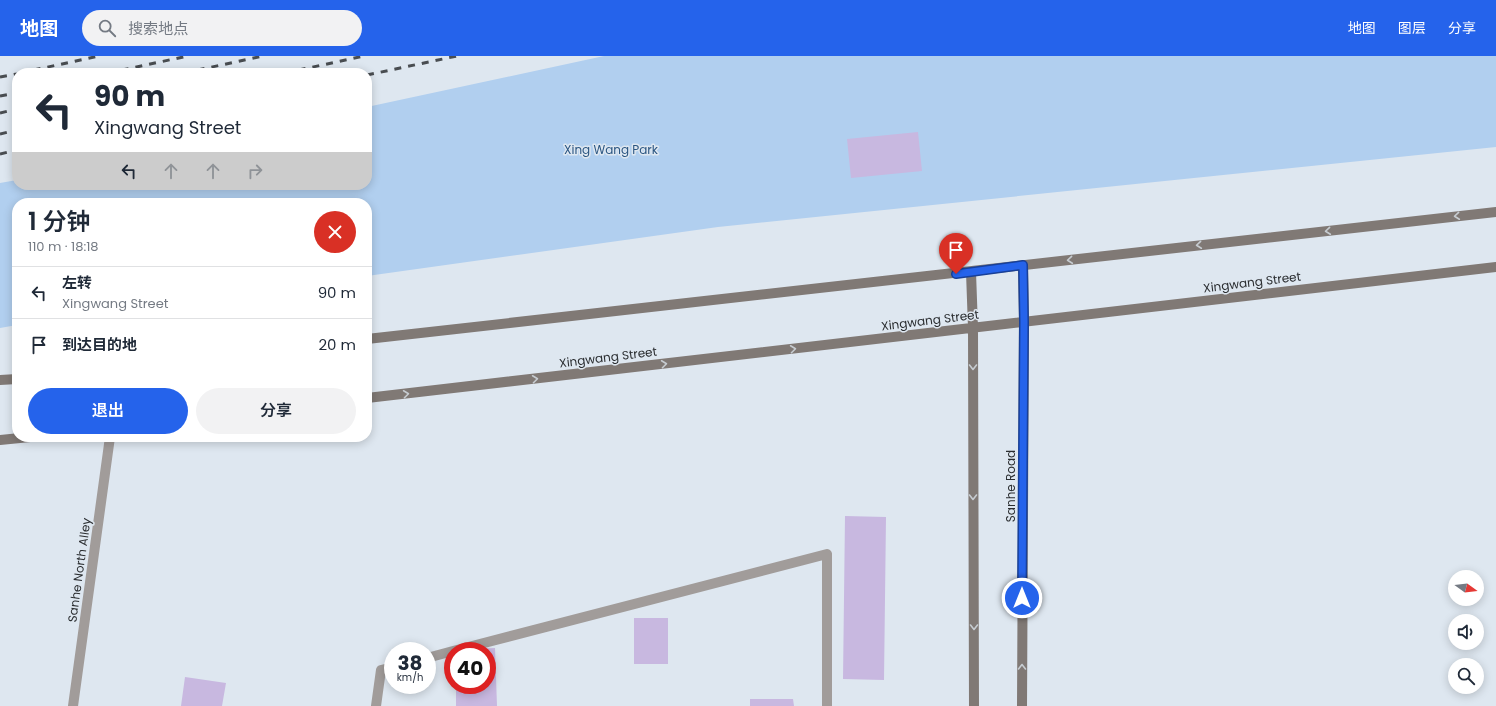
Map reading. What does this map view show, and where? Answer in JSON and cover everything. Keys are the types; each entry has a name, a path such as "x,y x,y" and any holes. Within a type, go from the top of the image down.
{"main road":[{"path":"372,338 1496,212"},
{"name":"Sanhe Road","path":"1022,706 1023,265"},
{"name":"Xingwang Street","path":"372,397 1496,267"},
{"path":"971,272 973,328 974,706"},
{"path":"0,380 12,379"},
{"path":"0,440 12,439"}],"street":[{"name":"Sanhe North Alley","path":"73,706 109,442"},
{"path":"488,642 827,554 827,706"},
{"path":"376,706 381,670 384,669"}],"green space":[{"name":"Xing Wang Park","path":"604,56 1496,56 1496,147 718,227 372,275 372,198 12,198 12,326 0,328 0,183 12,181 12,190 372,190 372,106"}],"building":[{"path":"918,132 922,171 851,178 847,139"},
{"path":"845,516 886,517 884,680 843,679"},
{"path":"634,618 668,618 668,664 634,664"},
{"path":"185,677 226,683 222,706 181,706"},
{"path":"496,677 497,706 456,706 456,694 496,694"},
{"path":"750,699 793,699 794,706 750,706"}],"railway":[{"path":"43,68 99,56"},
{"path":"132,68 188,56"},
{"path":"207,68 263,56"},
{"path":"308,68 364,56"},
{"path":"372,74 457,56"},
{"path":"0,77 12,75"},
{"path":"0,96 12,94"},
{"path":"0,113 12,110"},
{"path":"0,134 12,131"},
{"path":"0,154 12,151"}],"route":[{"path":"956,274 1023,265 1022,598"}]}
